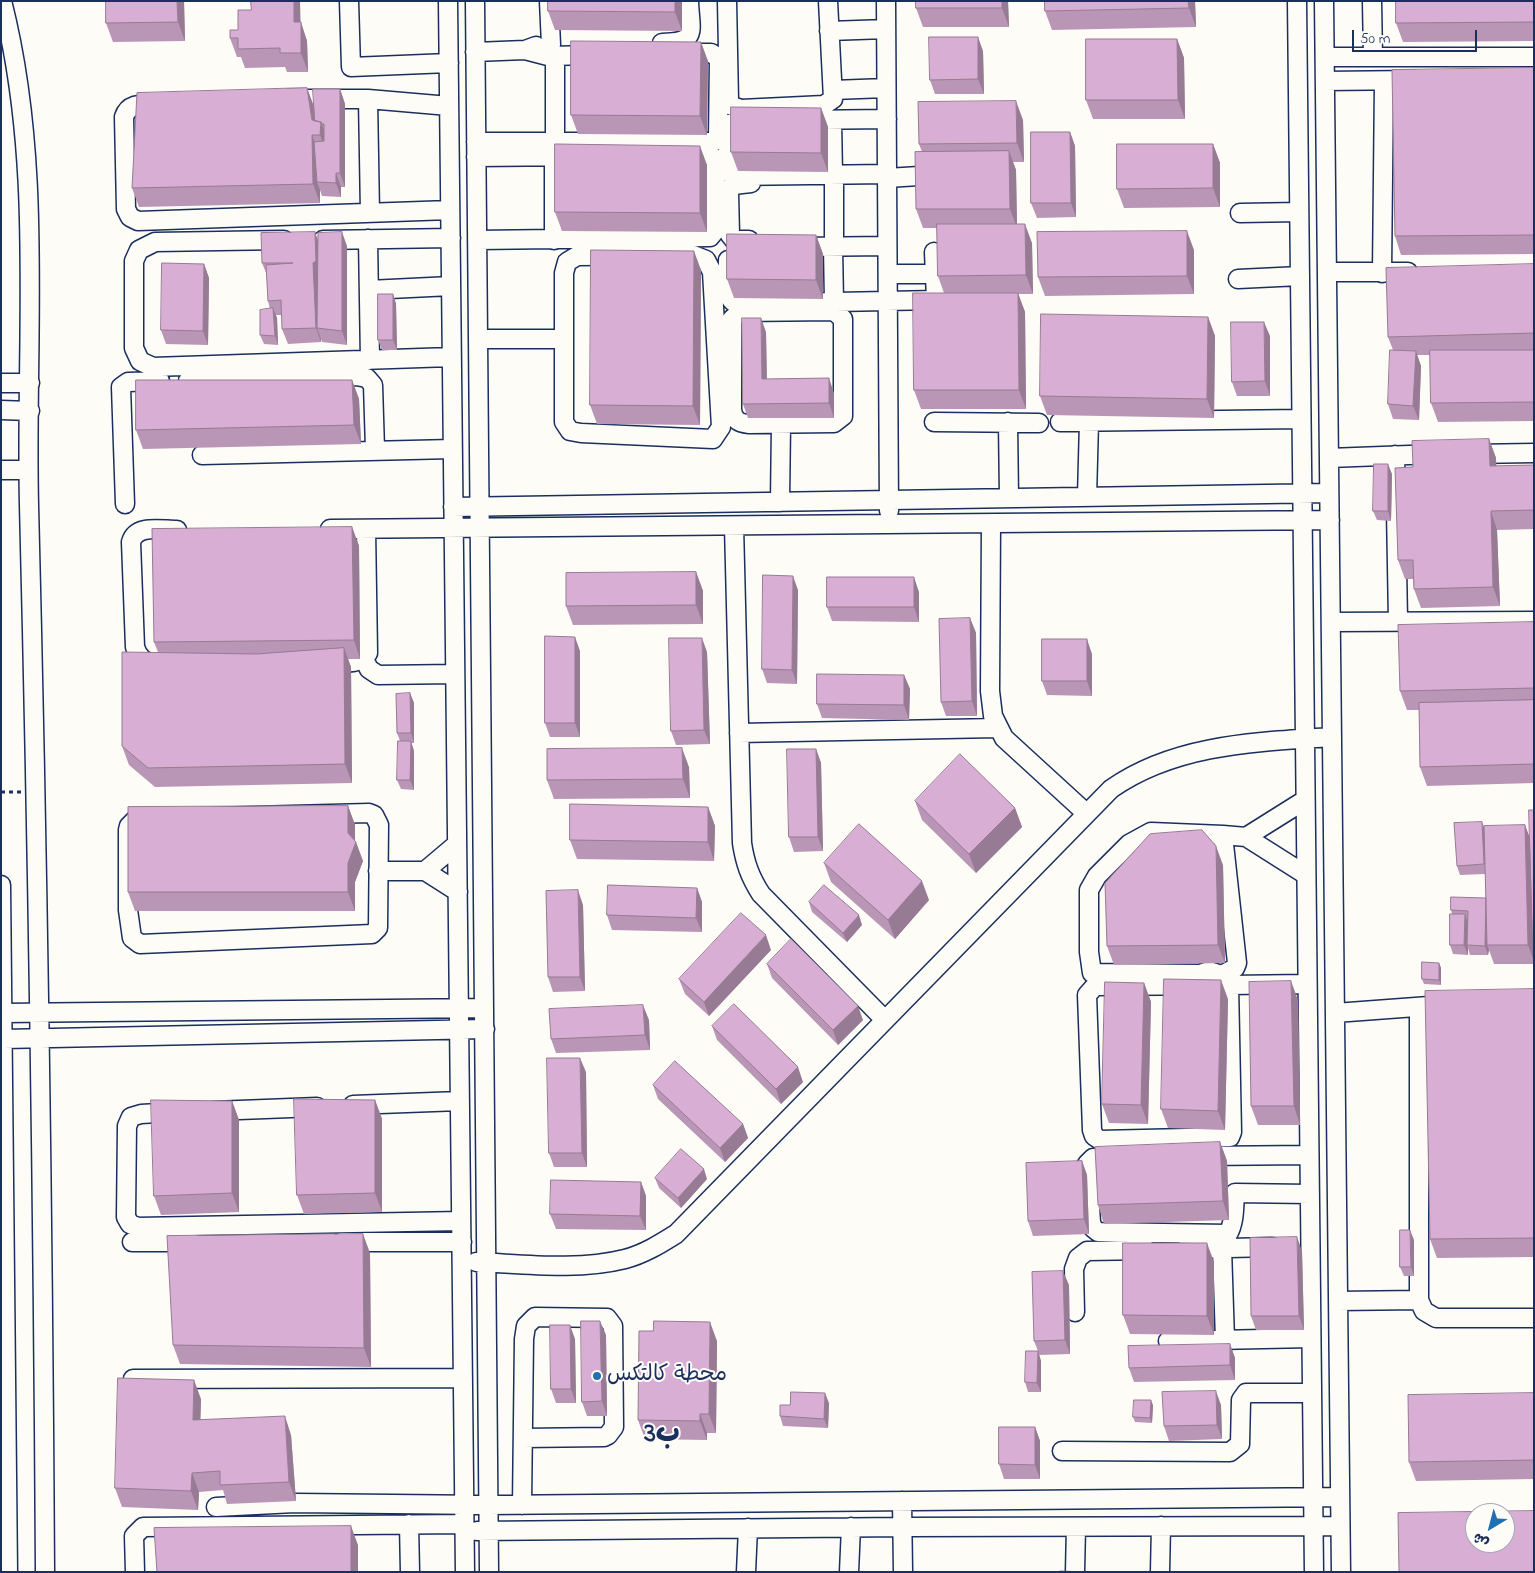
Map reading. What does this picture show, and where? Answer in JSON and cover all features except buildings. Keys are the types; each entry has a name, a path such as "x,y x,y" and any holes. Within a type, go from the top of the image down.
{"street":[{"path":"2,1 21,104 28,184 30,383 28,470 36,792 45,1572"},
{"path":"349,1 351,67 449,63"},
{"path":"448,1 465,1572"},
{"path":"475,1 489,1572"},
{"path":"549,1 553,51 554,240"},
{"path":"476,149 555,149 706,144 716,140 718,136 719,58 711,53 647,49 687,40 690,34 689,1"},
{"path":"727,1 729,101 732,106 741,109 824,105 833,99 828,1"},
{"path":"886,1 889,525"},
{"path":"1296,1 1314,1572"},
{"path":"1324,1 1341,1572"},
{"path":"1372,1 1373,57"},
{"path":"829,31 886,29"},
{"path":"475,52 525,50 540,55 553,51 609,49"},
{"path":"1325,57 1534,57"},
{"path":"1325,81 1431,80"},
{"path":"1382,273 1384,81"},
{"path":"833,90 886,88"},
{"path":"271,100 368,100 449,106"},
{"path":"368,100 370,213"},
{"path":"173,104 133,106 125,113 126,209 130,217 138,221 450,210"},
{"path":"887,119 731,122 727,128 727,168 730,174 736,177 833,179 919,176"},
{"path":"832,120 834,302"},
{"path":"477,240 710,237 715,231 716,160 711,155 555,149"},
{"path":"833,179 733,185 729,192 730,235 738,240 775,243 887,242"},
{"path":"1240,213 1299,212"},
{"path":"451,238 155,242 139,250 134,261 134,348 136,355 146,365 153,367 452,357"},
{"path":"368,239 370,360"},
{"path":"775,243 738,247 730,250 728,255 728,296 731,301 737,304 936,300 934,252"},
{"path":"693,255 706,260 712,272 720,427 713,439 570,431 564,422 564,339 564,273 567,262 577,256 693,255"},
{"path":"1327,272 1429,272"},
{"path":"888,274 935,274"},
{"path":"1238,279 1300,276"},
{"path":"369,290 451,286"},
{"path":"740,312 838,313 842,319 843,416 834,423 781,424 740,424 734,418 732,410 733,317 740,312"},
{"path":"478,340 564,339"},
{"path":"125,504 121,390 123,385 128,382 356,376 366,378 373,385 375,449"},
{"path":"1,383 30,383"},
{"path":"1,410 30,411"},
{"path":"1060,422 1301,419"},
{"path":"934,422 1039,423"},
{"path":"1008,422 1009,498"},
{"path":"1087,497 1089,422"},
{"path":"780,502 781,424"},
{"path":"202,455 375,449 452,449"},
{"path":"1329,458 1534,452"},
{"path":"1395,455 1398,621"},
{"path":"1,470 28,470"},
{"path":"453,507 1329,493"},
{"path":"317,530 1330,520"},
{"path":"990,524 990,691 993,716 997,728 1008,742 1086,813"},
{"path":"734,526 744,861 751,878 766,900 884,1020"},
{"path":"309,662 358,662 364,659 368,653 366,529"},
{"path":"171,663 146,662 137,653 131,542 134,534 142,530 190,530"},
{"path":"1331,622 1534,621"},
{"path":"364,659 369,669 378,675 455,674"},
{"path":"740,733 997,728"},
{"path":"462,1262 582,1265 625,1259 652,1249 676,1234 1111,789 1134,773 1165,760 1254,742 1332,737"},
{"path":"1246,836 1305,800"},
{"path":"369,813 374,815 379,824 378,871 378,928 368,935 140,944 132,938 128,910 128,830 136,819 369,813"},
{"path":"1223,835 1235,968 1222,975 1209,971 1200,974 1092,973 1089,952 1089,890 1097,876 1129,844 1151,832 1223,835 1246,836 1306,875"},
{"path":"425,872 457,844"},
{"path":"378,871 425,872 458,892"},
{"path":"1,886 4,1013 8,1572"},
{"path":"1229,985 1232,1132 1230,1137 1100,1140 1094,1136 1092,1130 1087,996 1095,986 1307,984"},
{"path":"1335,1013 1447,1005"},
{"path":"1419,1007 1419,1300 1424,1311 1436,1318 1534,1318"},
{"path":"4,1013 484,1008"},
{"path":"4,1038 484,1028"},
{"path":"460,1101 196,1111 141,1114 131,1117 127,1126 126,1217 130,1224 138,1227 461,1221"},
{"path":"1183,1156 1309,1155"},
{"path":"1135,1157 1096,1157 1089,1161 1091,1222 1093,1228 1098,1232 1228,1234 1233,1224 1235,1193 1310,1194"},
{"path":"132,1242 248,1242"},
{"path":"326,1242 462,1242"},
{"path":"1075,1312 1074,1269 1078,1258 1087,1251 1310,1246"},
{"path":"1222,1248 1225,1340"},
{"path":"1338,1301 1419,1300"},
{"path":"522,1505 524,1339 526,1326 535,1317 607,1318 613,1326 614,1427 612,1431 604,1437 523,1438"},
{"path":"1168,1341 1311,1338"},
{"path":"131,1379 463,1378"},
{"path":"1062,1451 1230,1452 1240,1444 1241,1400 1246,1393 1312,1393"},
{"path":"216,1507 295,1503 522,1505 1340,1497"},
{"path":"902,1501 903,1572"},
{"path":"135,1572 134,1536 143,1527 409,1524 464,1527 488,1531 851,1527 1340,1526"},
{"path":"409,1524 410,1572"},
{"path":"1160,1572 1161,1526"},
{"path":"849,1572 851,1527"},
{"path":"1075,1572 1076,1527"},
{"path":"746,1572 748,1528"}],"place":[{"name":"محطة كالتكس","path":"597,1376"}],"district":[{"name":"ب3","path":"662,1436"}]}
